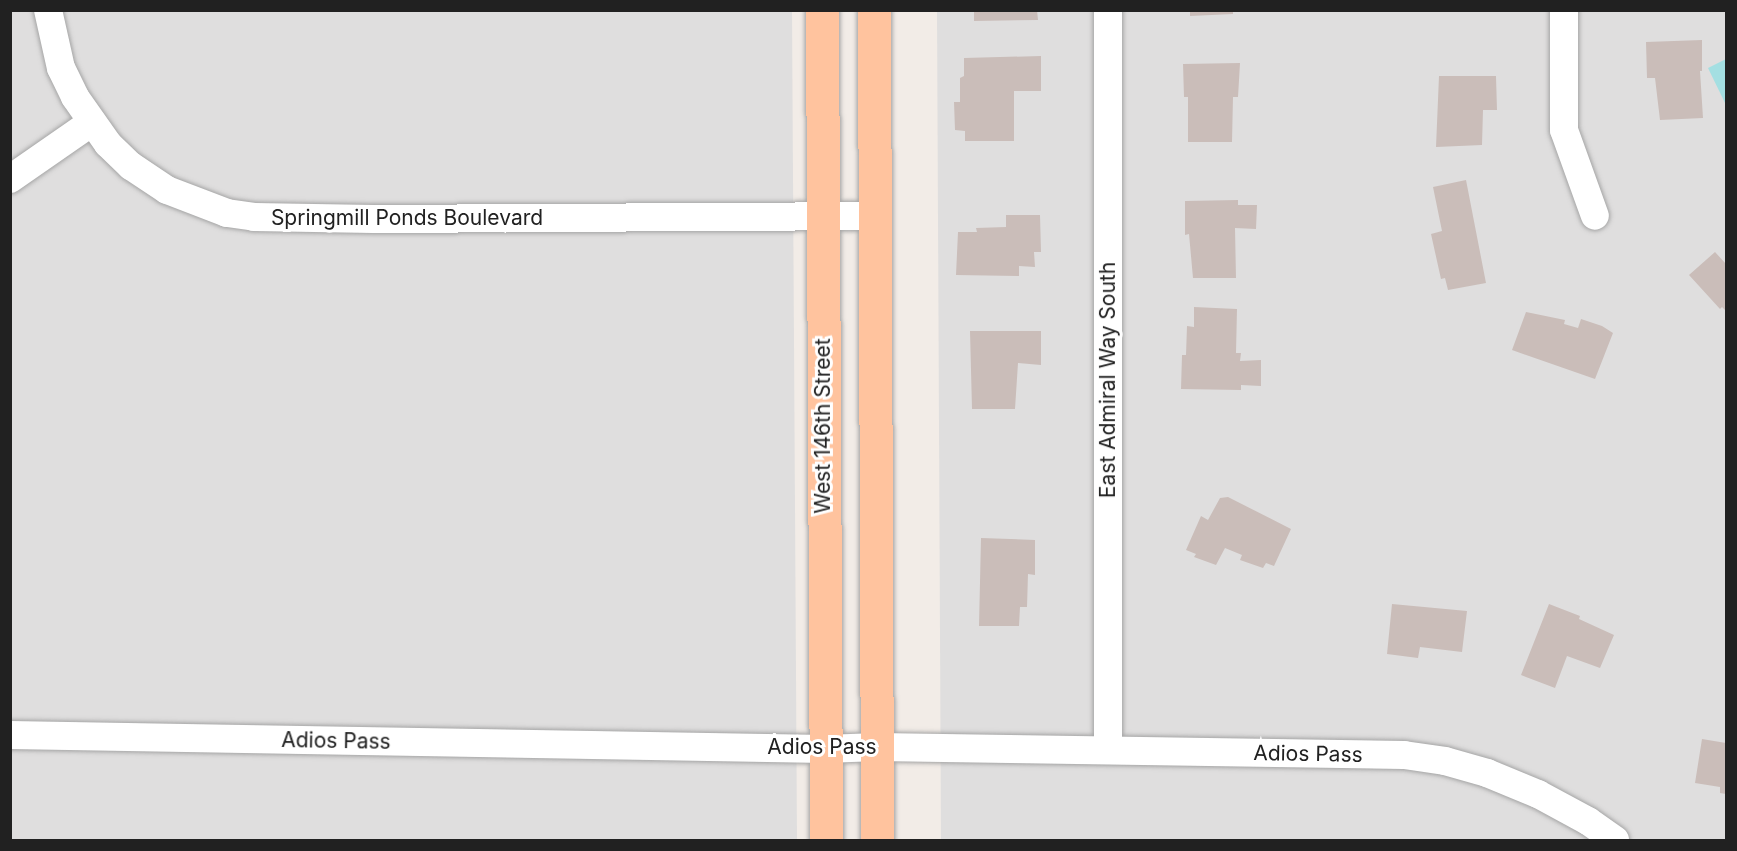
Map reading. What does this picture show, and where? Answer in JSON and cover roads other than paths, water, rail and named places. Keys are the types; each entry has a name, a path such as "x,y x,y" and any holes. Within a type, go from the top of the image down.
{"main road":[{"name":"West 146th Street","path":"822,10 826,840"},
{"path":"874,10 877,840"}],"street":[{"name":"Springmill Ponds Boulevard","path":"48,10 61,68 92,122 108,144 140,172 167,190 227,213 254,216 374,219 875,216"},
{"name":"East Admiral Way South","path":"1108,10 1108,750"},
{"path":"1564,10 1564,130 1595,216"},
{"path":"10,179 92,122"},
{"name":"Adios Pass","path":"10,735 825,749 876,747 1404,755 1445,761 1487,772 1538,794 1588,821 1615,840"}],"water":[{"path":"1726,59 1726,105 1708,68"}]}
